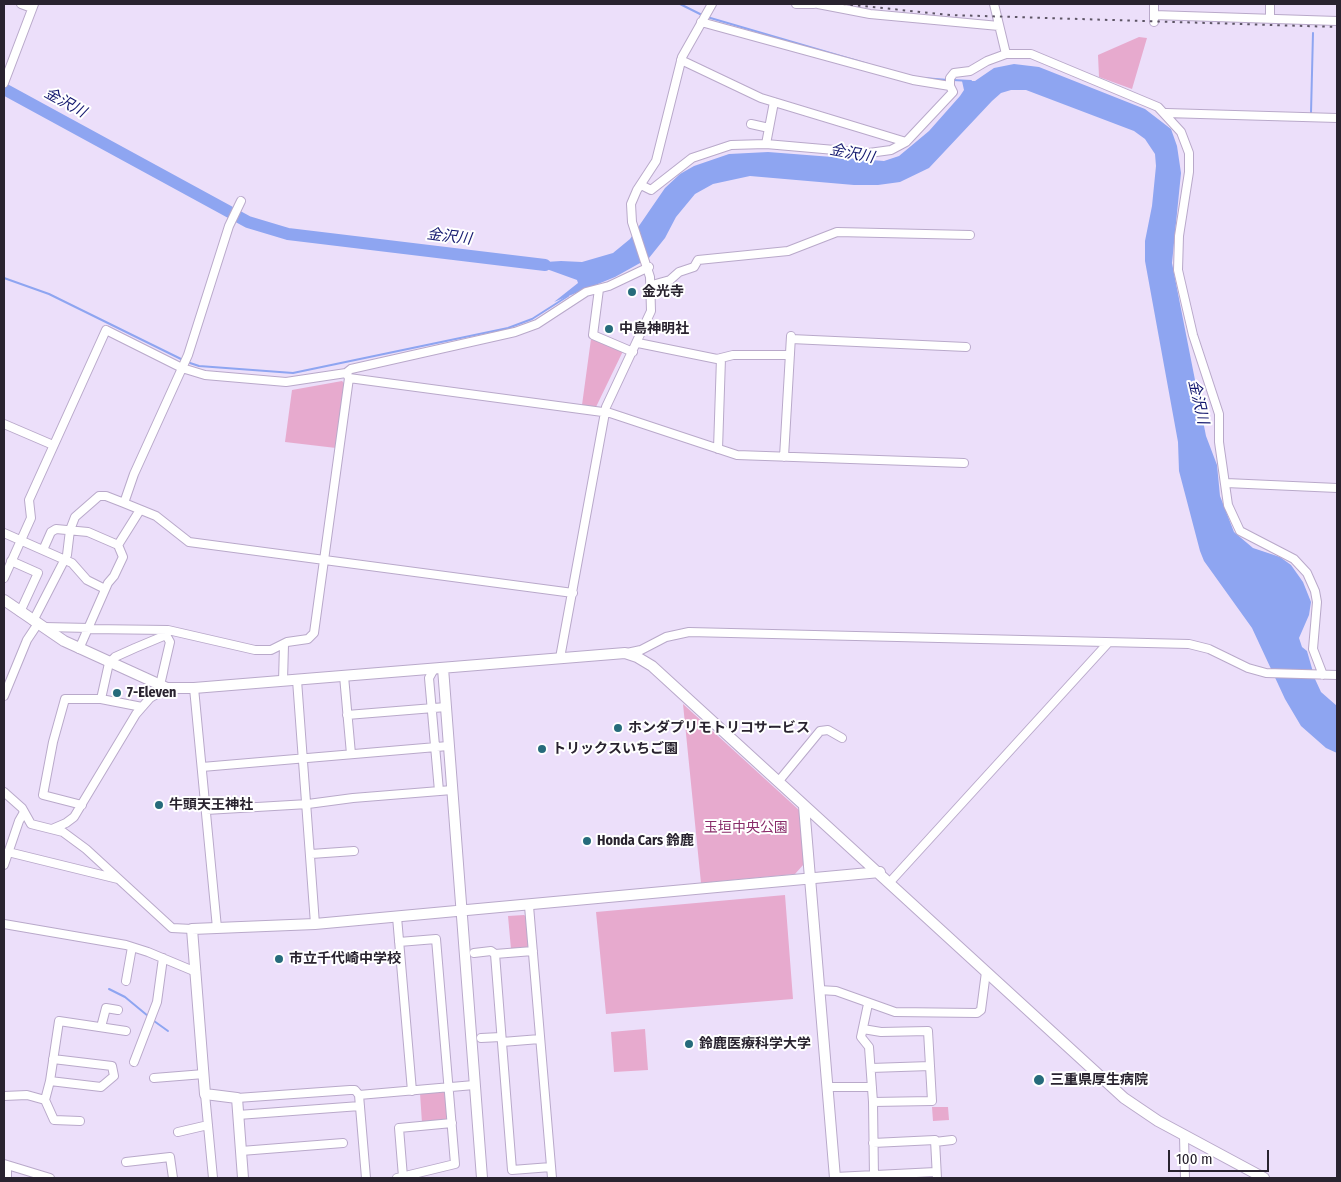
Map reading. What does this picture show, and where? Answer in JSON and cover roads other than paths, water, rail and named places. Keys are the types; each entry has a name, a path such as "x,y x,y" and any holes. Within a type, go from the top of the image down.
{"street":[{"path":"6,80 33,6 21,4"},
{"path":"560,658 605,413 651,311 652,285 648,267 632,222 631,204 640,184 656,162 682,60 712,4"},
{"path":"796,4 816,4 870,14 999,26"},
{"path":"994,4 1006,54"},
{"path":"1154,4 1154,18 1337,21"},
{"path":"1270,4 1270,19"},
{"path":"703,18 912,80 950,82"},
{"path":"640,184 652,190 692,158 720,147 732,145 766,144 877,153 891,150 906,142 953,92 950,82 954,73 970,71 987,61 1006,54 1031,54 1149,101 1166,113 1181,132 1189,153 1189,172 1178,236 1178,270 1202,368 1216,398 1228,504 1240,531 1294,559 1311,581 1317,602 1312,648 1321,675"},
{"path":"682,60 774,102 906,142"},
{"path":"766,144 774,102"},
{"path":"1166,113 1337,118"},
{"path":"751,124 769,128"},
{"path":"124,503 134,474 188,355 230,224 242,201"},
{"path":"652,285 670,280 679,272 694,267 698,260 788,252 837,232 970,235"},
{"path":"38,624 167,633 255,650 271,650 287,642 308,639 314,633 347,376 351,369 515,332 537,324 578,296 618,282 648,267"},
{"path":"599,289 593,335 632,352"},
{"path":"4,578 31,518 29,500 106,330 182,368 205,376 275,382 347,376 605,413 737,455 964,463"},
{"path":"784,457 791,338 966,347"},
{"path":"638,343 709,358 733,355 790,355"},
{"path":"718,449 721,358"},
{"path":"4,424 53,445"},
{"path":"1226,484 1337,488"},
{"path":"4,696 27,640 38,624 64,560 70,530 75,517 94,497 106,496 156,516 189,542 573,593"},
{"path":"118,545 140,510"},
{"path":"43,550 51,532 56,529 70,530 88,532 118,545 123,557 105,589 79,649"},
{"path":"4,533 64,560 77,568 87,580 105,589"},
{"path":"11,561 38,573 20,612"},
{"path":"4,600 79,649 109,663 163,686 194,688 625,653 641,650 666,637 689,632 1200,646 1248,668 1266,673 1337,675"},
{"path":"101,699 109,663 128,651 167,633"},
{"path":"50,829 66,824 82,805 142,707 163,686 170,642 167,633"},
{"path":"890,882 1108,642"},
{"path":"283,681 284,645"},
{"path":"625,653 652,666 804,806 880,872 1124,1098 1184,1136 1264,1178"},
{"path":"439,668 446,707 482,1178"},
{"path":"439,668 429,678 439,792"},
{"path":"344,676 351,754"},
{"path":"297,680 316,924"},
{"path":"194,688 217,928"},
{"path":"82,805 43,795 65,699 101,699 142,707"},
{"path":"347,716 446,707"},
{"path":"778,782 820,731 828,730 842,738"},
{"path":"202,767 448,746"},
{"path":"206,810 308,804 353,798 452,790"},
{"path":"4,792 22,808 31,824 63,832 120,879 172,928 192,930 217,928 231,930 463,912 880,872"},
{"path":"804,806 835,1178 936,1175 935,1142"},
{"path":"4,865 19,821 24,814"},
{"path":"311,854 354,851"},
{"path":"8,852 120,879"},
{"path":"529,906 552,1178"},
{"path":"397,917 412,1091"},
{"path":"4,924 132,947 196,972"},
{"path":"192,930 213,1178"},
{"path":"399,942 436,939 449,1087 452,1123 455,1164 400,1178 399,1128 452,1123"},
{"path":"126,982 132,947"},
{"path":"474,953 491,951 495,954 533,951"},
{"path":"495,954 512,1170 551,1167"},
{"path":"134,1062 157,1002 163,958"},
{"path":"819,990 836,991 868,1004 895,1012 977,1013 981,1010 986,972"},
{"path":"868,1004 861,1037 869,1047 871,1068 874,1177"},
{"path":"101,1027 106,1008 118,1010"},
{"path":"80,1121 54,1120 45,1100 50,1081 58,1021 126,1031"},
{"path":"863,1029 880,1032 928,1031 932,1102 873,1102"},
{"path":"481,1038 502,1040 540,1039"},
{"path":"50,1081 100,1086 114,1076 112,1066 53,1059"},
{"path":"871,1068 930,1066"},
{"path":"154,1078 204,1074"},
{"path":"359,1095 474,1085"},
{"path":"827,1087 872,1087"},
{"path":"205,1094 238,1098 355,1090 359,1095 366,1178"},
{"path":"4,1096 27,1095 45,1100"},
{"path":"238,1098 243,1178"},
{"path":"238,1116 360,1106"},
{"path":"178,1132 208,1125"},
{"path":"1184,1136 1185,1178"},
{"path":"873,1143 952,1140"},
{"path":"241,1151 343,1143"},
{"path":"126,1162 170,1157 173,1178"},
{"path":"7,1178 5,1165 50,1178"}],"water":[{"path":"1014,64 1039,67 1145,109 1171,129 1177,146 1181,173 1172,263 1206,436 1217,465 1220,496 1234,532 1253,548 1280,557 1291,565 1303,582 1311,602 1309,615 1299,638 1302,647 1307,651 1321,692 1337,706 1337,753 1326,748 1301,726 1285,699 1252,628 1204,561 1200,551 1179,471 1178,442 1145,261 1145,241 1152,206 1156,166 1155,154 1145,139 1134,131 1026,90 1011,90 1001,93 992,101 929,168 900,182 878,185 854,185 750,176 713,184 695,194 676,217 665,238 649,258 615,277 554,302 578,283 577,280 530,263 582,262 613,253 630,239 665,188 680,174 694,166 729,154 768,152 884,161 899,156 929,131 960,96 964,90 962,81 975,81 994,68"}],"waterway":[{"path":"680,4 702,15"},
{"path":"707,17 868,64"},
{"path":"1311,113 1313,33"},
{"path":"923,78 948,80"},
{"path":"953,80 971,81"},
{"name":"金沢川","path":"4,89 248,222 288,234 545,265"},
{"path":"4,278 49,294 183,360"},
{"path":"187,362 199,366 293,373 508,328 532,319 568,296"},
{"path":"109,989 125,997 148,1016"},
{"path":"154,1021 168,1031"}],"railway":[{"path":"843,4 950,15 1337,27"}],"place":[{"name":"金光寺","path":"632,292"},
{"name":"中島神明社","path":"609,329"},
{"name":"7-Eleven","path":"117,693"},
{"name":"ホンダプリモトリコサービス","path":"618,728"},
{"name":"トリックスいちご園","path":"542,749"},
{"name":"牛頭天王神社","path":"159,805"},
{"name":"Honda Cars 鈴鹿","path":"587,841"},
{"name":"市立千代崎中学校","path":"279,959"},
{"name":"鈴鹿医療科学大学","path":"689,1044"},
{"name":"三重県厚生病院","path":"1039,1080"}],"park label":[{"name":"玉垣中央公園","path":"746,828"}]}
